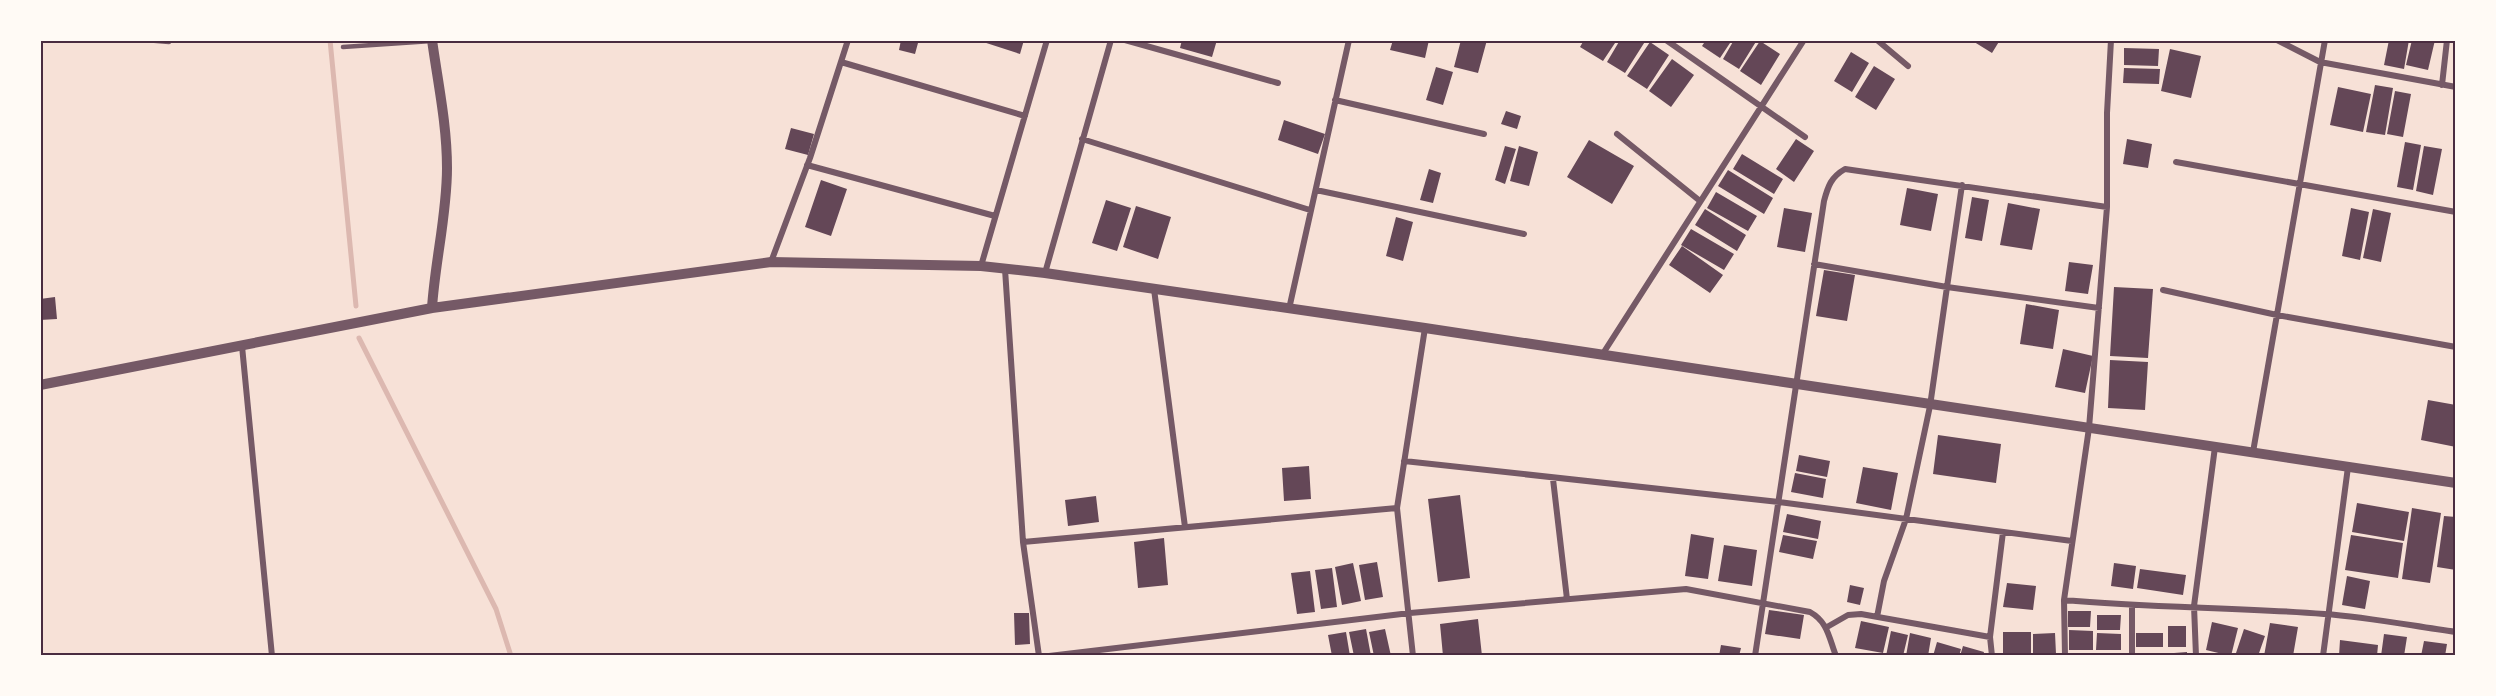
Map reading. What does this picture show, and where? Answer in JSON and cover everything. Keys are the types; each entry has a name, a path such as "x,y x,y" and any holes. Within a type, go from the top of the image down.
{"street":[{"path":"771,262 807,165 848,40"},
{"path":"981,266 1047,40"},
{"path":"1045,273 1111,40"},
{"path":"1125,40 1278,83"},
{"path":"1288,309 1349,40"},
{"path":"1666,40 1805,137"},
{"path":"1601,356 1804,40"},
{"path":"1877,40 1908,66"},
{"path":"2065,656 2064,600 2089,428 2107,207 2111,40"},
{"path":"2277,40 2320,62 2456,87"},
{"path":"2253,452 2325,40"},
{"path":"2442,84 2447,40"},
{"path":"432,41 446,125 447,169 443,229 434,273 432,309"},
{"path":"841,62 1025,116"},
{"path":"1335,100 1484,134"},
{"path":"1617,134 1700,201"},
{"path":"1082,139 1310,210"},
{"path":"2176,162 2456,212"},
{"path":"807,165 996,216"},
{"path":"1755,656 1814,264 1828,184 1834,175 1845,169 2107,207"},
{"path":"1877,616 1884,581 1906,519 1930,406 1962,185"},
{"path":"1316,189 1524,234"},
{"path":"40,384 432,309 771,262 981,266 1045,273 1425,328 1930,406 2456,483"},
{"path":"1814,264 2099,308"},
{"path":"1005,268 1023,542 1039,656"},
{"path":"1154,289 1185,527"},
{"path":"2163,290 2277,315 2456,347"},
{"path":"1413,656 1397,508 1425,328"},
{"path":"242,346 273,656"},
{"path":"2196,656 2194,606 2215,447"},
{"path":"1404,461 1779,502 2072,541"},
{"path":"2323,656 2348,467"},
{"path":"1553,478 1567,599"},
{"path":"1023,542 1397,508"},
{"path":"1992,656 1990,637 2003,532"},
{"path":"1049,656 1410,613 1686,589 1764,601 1810,612 1819,617 1827,627 1836,656"},
{"path":"2064,600 2132,607 2194,606 2327,614 2456,633"},
{"path":"2132,607 2132,656"},
{"path":"1827,627 1848,615 1877,616 1990,637"}],"lane":[{"path":"145,40 170,42"},
{"path":"343,47 432,41"}],"building":[{"path":"901,40 918,43 915,54 899,50"},
{"path":"977,40 1024,40 1020,54"},
{"path":"1182,40 1217,40 1212,57 1180,48"},
{"path":"1393,40 1429,40 1425,58 1390,50"},
{"path":"1461,40 1487,40 1478,73 1454,67"},
{"path":"1584,40 1617,40 1603,61 1580,47"},
{"path":"1620,40 1646,40 1625,73 1607,62"},
{"path":"1706,40 1732,40 1720,58 1702,46"},
{"path":"1734,40 1757,40 1739,69 1723,59"},
{"path":"1971,40 2000,40 1992,53"},
{"path":"2389,40 2409,40 2404,69 2384,65"},
{"path":"2412,40 2435,40 2428,70 2406,65"},
{"path":"1760,41 1780,54 1761,85 1740,71"},
{"path":"1650,42 1669,55 1647,89 1627,76"},
{"path":"2124,48 2159,49 2158,66 2124,65"},
{"path":"2170,49 2201,56 2191,98 2161,91"},
{"path":"1851,52 1869,63 1852,92 1834,81"},
{"path":"1672,59 1694,75 1671,107 1649,91"},
{"path":"1874,66 1895,79 1876,110 1855,97"},
{"path":"1436,67 1453,72 1443,105 1426,100"},
{"path":"2124,68 2160,69 2159,84 2123,83"},
{"path":"2375,85 2393,88 2385,135 2366,132"},
{"path":"2338,87 2371,94 2363,132 2330,125"},
{"path":"2395,91 2411,94 2403,137 2387,134"},
{"path":"1506,111 1521,116 1517,129 1501,124"},
{"path":"1284,120 1325,134 1318,154 1278,140"},
{"path":"791,128 814,134 808,155 785,149"},
{"path":"1796,139 1814,151 1794,182 1776,169"},
{"path":"2127,139 2152,144 2148,168 2123,164"},
{"path":"1589,140 1634,166 1612,204 1567,177"},
{"path":"2405,142 2421,145 2413,190 2397,187"},
{"path":"1505,146 1516,149 1505,184 1495,180"},
{"path":"1519,146 1538,152 1529,186 1510,181"},
{"path":"2424,146 2442,149 2433,195 2416,191"},
{"path":"1742,154 1783,179 1774,194 1733,169"},
{"path":"1429,169 1441,173 1433,203 1420,200"},
{"path":"1728,170 1773,198 1764,214 1718,186"},
{"path":"821,180 847,189 831,236 805,227"},
{"path":"1907,188 1938,194 1931,231 1900,225"},
{"path":"1716,192 1757,216 1748,231 1707,208"},
{"path":"1972,197 1989,200 1982,241 1965,238"},
{"path":"1106,200 1131,208 1117,251 1092,243"},
{"path":"2008,203 2040,209 2032,250 2000,245"},
{"path":"1136,206 1171,217 1158,259 1123,247"},
{"path":"1784,208 1812,213 1805,252 1777,247"},
{"path":"2351,208 2369,212 2360,260 2342,256"},
{"path":"1705,209 1746,235 1737,251 1695,225"},
{"path":"2373,209 2391,213 2381,262 2363,258"},
{"path":"1396,217 1413,222 1403,261 1386,256"},
{"path":"1691,229 1734,254 1724,270 1681,245"},
{"path":"1682,246 1723,275 1710,293 1669,265"},
{"path":"2069,262 2093,265 2088,294 2065,291"},
{"path":"1824,270 1855,275 1847,321 1816,316"},
{"path":"2114,287 2153,289 2148,358 2110,356"},
{"path":"55,297 57,319 40,320 40,299"},
{"path":"2026,304 2059,310 2053,349 2020,344"},
{"path":"2063,349 2093,356 2085,393 2055,387"},
{"path":"2110,360 2148,362 2145,410 2108,408"},
{"path":"2428,400 2456,405 2456,447 2421,440"},
{"path":"1938,435 2001,444 1996,483 1933,474"},
{"path":"1799,455 1830,461 1827,477 1796,471"},
{"path":"1309,466 1311,499 1284,501 1282,468"},
{"path":"1863,467 1898,473 1891,510 1856,503"},
{"path":"1795,473 1826,479 1823,498 1791,492"},
{"path":"1460,495 1470,578 1438,582 1428,499"},
{"path":"1096,496 1099,522 1068,526 1065,500"},
{"path":"2357,503 2409,512 2404,541 2352,532"},
{"path":"2412,508 2441,513 2430,583 2402,579"},
{"path":"1787,514 1821,521 1818,539 1783,532"},
{"path":"2444,516 2456,517 2456,570 2437,567"},
{"path":"1691,534 1714,538 1708,579 1685,576"},
{"path":"1783,535 1817,541 1813,559 1779,552"},
{"path":"2351,535 2403,543 2398,578 2345,570"},
{"path":"1164,538 1168,585 1138,588 1134,542"},
{"path":"1724,545 1757,550 1752,586 1718,581"},
{"path":"1377,562 1383,597 1365,600 1359,565"},
{"path":"1353,563 1361,601 1342,605 1335,567"},
{"path":"2114,563 2136,566 2133,589 2111,586"},
{"path":"1332,568 1337,607 1321,609 1315,570"},
{"path":"2140,569 2186,575 2183,595 2137,588"},
{"path":"1310,571 1315,612 1297,614 1291,573"},
{"path":"2347,576 2370,581 2365,609 2342,605"},
{"path":"2007,583 2036,586 2033,610 2003,607"},
{"path":"1850,585 1864,588 1860,605 1847,602"},
{"path":"1769,610 1804,615 1800,639 1765,634"},
{"path":"2068,611 2091,611 2090,627 2068,627"},
{"path":"1014,613 1029,613 1030,644 1015,645"},
{"path":"2097,615 2121,615 2120,630 2097,630"},
{"path":"1478,619 1482,656 1443,656 1440,624"},
{"path":"1861,621 1889,627 1883,653 1855,648"},
{"path":"2212,622 2238,628 2231,656 2206,650"},
{"path":"2270,623 2298,627 2293,656 2264,656"},
{"path":"2168,626 2186,626 2186,647 2168,647"},
{"path":"1366,629 1371,656 1354,656 1349,632"},
{"path":"1385,629 1391,656 1374,656 1369,632"},
{"path":"2244,629 2265,636 2258,656 2235,656"},
{"path":"2069,630 2093,631 2093,650 2069,650"},
{"path":"1891,631 1908,635 1903,656 1886,656"},
{"path":"1346,632 1350,656 1332,656 1328,635"},
{"path":"2003,632 2031,632 2031,656 2003,656"},
{"path":"1910,633 1931,638 1928,656 1906,656"},
{"path":"2055,633 2056,654 2033,654 2033,634"},
{"path":"2097,633 2121,634 2121,650 2096,650"},
{"path":"2136,633 2163,633 2163,647 2136,647"},
{"path":"2384,634 2407,637 2404,656 2381,656"},
{"path":"2340,640 2378,645 2377,656 2339,656"},
{"path":"2424,641 2447,644 2445,656 2421,656"},
{"path":"1937,642 1961,649 1959,656 1933,656"},
{"path":"1721,645 1741,648 1739,656 1719,656"},
{"path":"1963,646 1984,652 1983,656 1960,656"},
{"path":"2187,652 2187,656 2161,656 2161,654"},
{"path":"2097,653 2123,653 2123,656 2097,656"}],"waterway":[{"path":"330,40 356,306"},
{"path":"359,338 496,609 511,656"}]}
